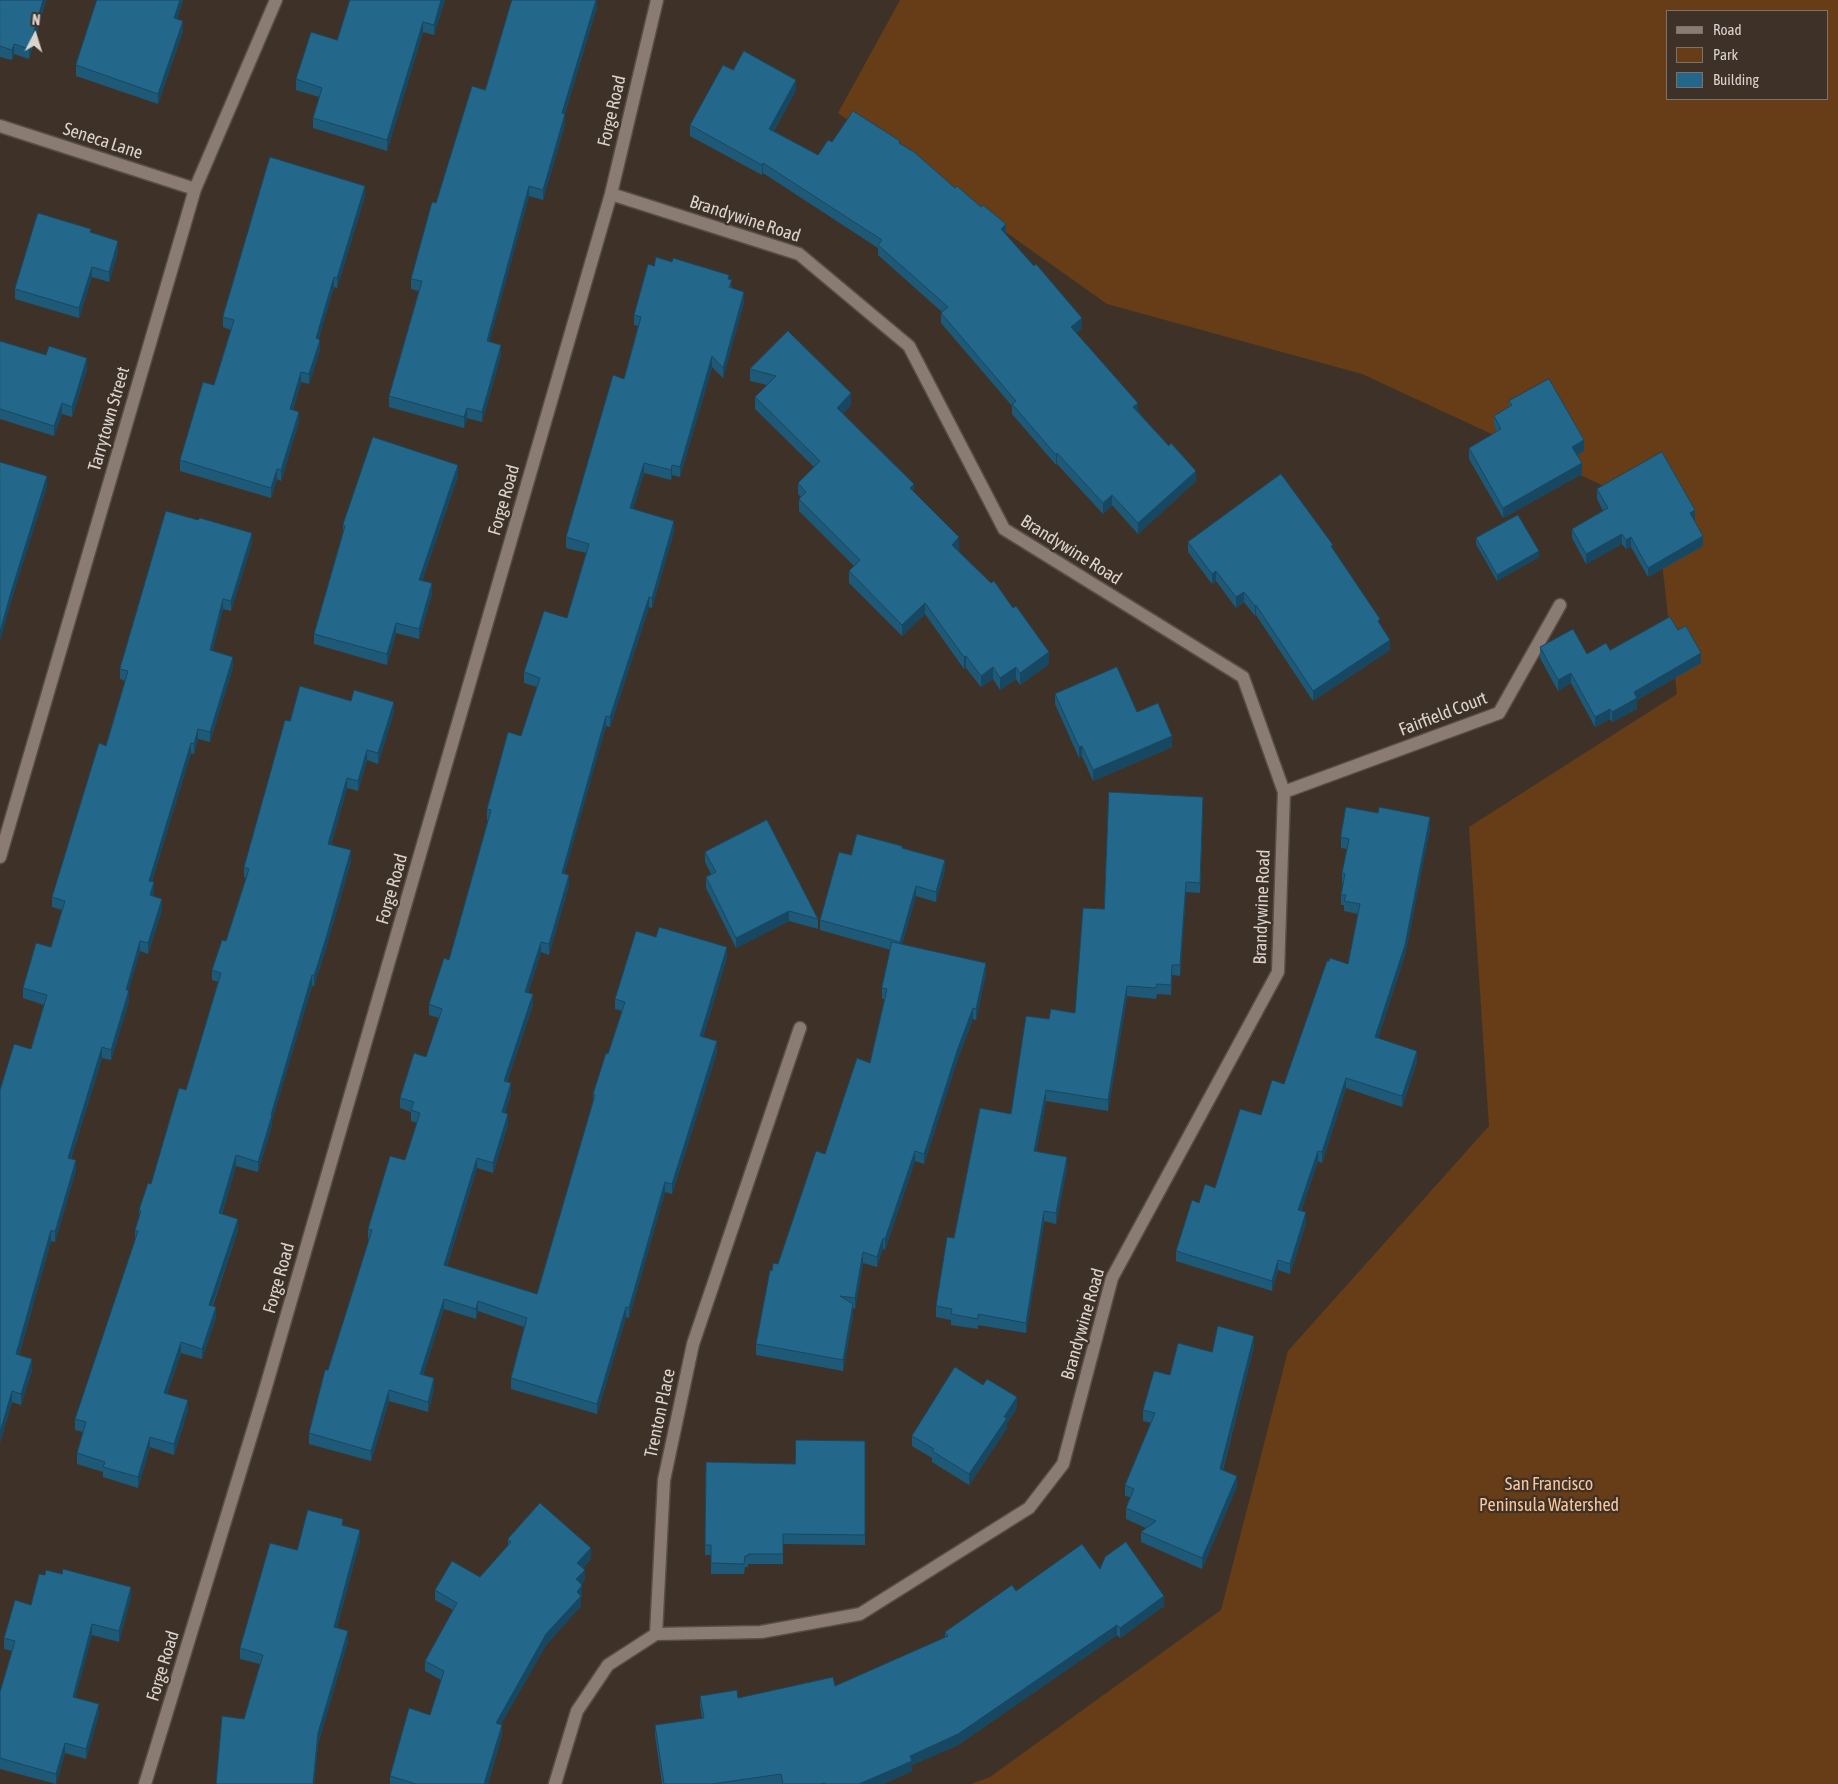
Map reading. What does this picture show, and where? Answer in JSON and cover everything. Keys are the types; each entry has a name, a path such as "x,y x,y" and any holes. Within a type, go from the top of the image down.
{"street":[{"name":"Tarrytown Street","path":"0,857 195,189 276,0"},
{"name":"Forge Road","path":"145,1784 263,1397 611,194 656,0"},
{"name":"Seneca Lane","path":"0,126 195,189"},
{"name":"Brandywine Road","path":"611,194 799,254 909,346 1004,529 1243,677 1284,792 1278,972 1112,1278 1063,1464 1029,1508 860,1614 761,1632 656,1634"},
{"name":"Fairfield Court","path":"1284,792 1499,713 1560,605"},
{"name":"Trenton Place","path":"656,1634 664,1480 693,1344 800,1028"},
{"path":"555,1784 577,1711 608,1666 656,1634"}],"green space":[{"name":"San Francisco Peninsula Watershed","path":"900,0 1838,0 1838,1784 971,1784 990,1777 1221,1610 1288,1351 1489,1126 1469,827 1677,694 1656,510 1362,374 1107,304 838,113"}],"building":[{"path":"0,0 43,0 29,49 14,44 12,50 0,46"},
{"path":"97,0 180,0 174,18 183,21 158,94 76,65"},
{"path":"350,0 441,0 434,25 423,22 387,140 313,118 322,88 296,79 311,32 337,40"},
{"path":"512,0 596,0 562,113 565,114 543,190 529,186 487,341 501,345 482,412 467,408 464,417 389,396 422,281 411,279 432,202 436,203 472,86 485,90"},
{"path":"744,51 796,80 769,129 818,155 828,140 832,142 853,111 900,141 899,143 914,152 955,188 957,186 981,207 983,205 1006,224 1001,229 1034,266 1036,264 1082,318 1071,327 1138,403 1133,407 1169,446 1171,443 1196,471 1138,523 1112,495 1103,503 1057,453 1056,455 1012,404 1016,401 941,313 948,307 878,245 882,240 763,163 762,165 690,125 723,65 733,70"},
{"path":"270,157 365,186 337,278 334,277 316,338 320,340 309,374 301,372 290,409 299,412 281,470 277,469 271,488 180,460 203,382 214,385 234,320 223,317"},
{"path":"38,213 91,229 90,232 118,241 109,272 92,267 79,308 15,289"},
{"path":"656,257 672,262 673,258 729,275 728,279 732,280 729,287 744,292 723,368 712,356 680,467 672,465 671,470 644,463 630,508 674,521 652,598 649,597 610,717 606,716 562,873 569,875 549,944 541,942 525,992 533,994 504,1081 511,1083 502,1112 508,1114 493,1163 477,1158 444,1265 537,1294 595,1095 593,1094 625,1002 615,999 636,931 656,937 659,927 727,947 700,1036 717,1041 672,1184 665,1182 629,1308 626,1307 597,1404 511,1378 527,1318 478,1301 476,1309 444,1299 420,1374 434,1378 428,1402 389,1390 371,1451 309,1433 325,1370 328,1370 372,1230 368,1229 390,1156 405,1160 420,1113 411,1110 414,1102 400,1098 414,1053 426,1057 442,1009 429,1004 444,958 449,960 491,810 487,809 508,732 521,736 540,678 524,672 544,611 567,618 589,544 566,537 613,375 624,379 641,317 634,315 648,264 654,266"},
{"path":"788,331 851,393 837,408 914,484 910,488 959,537 952,545 991,583 994,581 1013,608 1016,606 1049,652 1020,673 1016,667 1000,678 993,667 981,676 966,656 964,657 925,603 902,625 849,571 860,560 799,499 806,492 798,483 820,461 755,397 776,376 750,369"},
{"path":"0,341 46,355 49,346 87,358 72,407 62,403 54,426 0,409"},
{"path":"1549,379 1584,440 1572,447 1582,463 1503,508 1469,448 1501,429 1494,416 1512,405 1509,401"},
{"path":"373,437 458,465 419,580 432,583 419,629 396,623 387,654 314,634 345,526 343,525"},
{"path":"1662,452 1695,510 1690,513 1703,536 1648,568 1631,537 1626,540 1622,534 1586,554 1572,529 1608,508 1597,489"},
{"path":"0,462 47,476 0,632"},
{"path":"1281,474 1333,545 1331,546 1380,619 1378,621 1390,640 1313,691 1256,605 1244,592 1236,597 1216,571 1212,574 1188,542"},
{"path":"166,511 198,520 200,518 252,533 231,601 223,599 210,650 233,657 210,732 198,729 194,744 191,743 149,881 154,882 150,895 162,899 148,943 140,941 126,990 129,990 111,1050 102,1047 68,1158 76,1160 55,1232 51,1230 16,1354 32,1359 21,1394 12,1391 0,1432 0,1090 14,1044 31,1049 47,995 23,988 36,943 51,947 65,901 52,897 99,743 106,746 128,671 120,669"},
{"path":"1518,515 1539,551 1497,575 1476,538"},
{"path":"1670,617 1678,630 1686,626 1701,653 1634,692 1637,698 1612,712 1610,709 1595,717 1571,673 1558,680 1540,647 1573,629 1587,654 1606,643 1610,650"},
{"path":"1117,667 1137,712 1158,703 1172,736 1093,770 1082,746 1079,747 1055,694"},
{"path":"300,686 351,701 354,690 394,702 378,753 367,750 358,781 347,778 328,844 351,850 326,938 314,976 312,975 258,1162 236,1155 219,1213 238,1219 209,1305 216,1307 202,1349 181,1342 164,1393 188,1400 174,1444 150,1437 138,1477 103,1467 105,1462 77,1453 86,1422 75,1419 138,1231 135,1230 141,1211 139,1210 148,1183 151,1184 179,1088 186,1090 221,973 212,970 222,940 226,941 249,869 244,867 285,720 290,721"},
{"path":"1109,792 1203,797 1200,883 1186,882 1180,965 1172,965 1171,985 1157,984 1156,988 1127,986 1108,1100 1046,1090 1034,1151 1067,1157 1056,1213 1044,1211 1026,1323 978,1314 978,1319 951,1314 952,1309 936,1306 947,1237 954,1238 980,1108 1011,1114 1026,1016 1049,1019 1051,1009 1075,1013 1083,908 1104,909"},
{"path":"1346,807 1378,813 1379,807 1430,817 1405,945 1375,1037 1417,1051 1402,1096 1346,1078 1322,1152 1318,1151 1298,1210 1306,1212 1290,1264 1278,1260 1272,1281 1176,1251 1192,1200 1199,1203 1205,1184 1215,1188 1240,1109 1261,1115 1272,1080 1284,1084 1327,961 1330,958 1348,964 1360,904 1344,901 1346,895 1341,895 1345,874 1342,873 1349,839 1341,837"},
{"path":"767,820 818,919 789,911 736,938 706,877 716,872 705,852"},
{"path":"857,834 945,860 936,892 916,886 900,942 820,920 839,852 851,855"},
{"path":"892,942 986,963 976,1009 973,1008 958,1048 924,1154 915,1151 877,1257 863,1252 855,1298 840,1296 853,1304 843,1360 756,1344 770,1270 772,1271 773,1263 778,1264 816,1151 825,1154 857,1058 870,1063 887,989 882,988"},
{"path":"1218,1326 1254,1336 1220,1469 1237,1476 1202,1558 1141,1532 1156,1521 1126,1508 1134,1489 1125,1485 1155,1413 1143,1410 1154,1371 1170,1375 1178,1343 1212,1352"},
{"path":"955,1367 983,1385 987,1379 1017,1397 1004,1417 1007,1418 969,1474 912,1436"},
{"path":"796,1440 865,1441 865,1535 783,1534 783,1554 748,1554 748,1556 745,1556 744,1564 711,1563 711,1545 705,1545 706,1462 795,1464"},
{"path":"540,1503 591,1548 577,1563 585,1570 576,1579 582,1585 577,1592 581,1596 546,1634 496,1723 502,1725 484,1784 416,1784 390,1776 409,1708 430,1715 444,1671 425,1661 457,1603 435,1590 452,1561 480,1577 511,1542 508,1539"},
{"path":"308,1510 343,1519 342,1525 360,1530 334,1627 348,1631 318,1733 313,1784 216,1784 222,1716 244,1719 263,1655 240,1648 270,1543 297,1550"},
{"path":"1126,1542 1164,1596 1120,1628 1117,1625 958,1734 910,1756 912,1761 859,1784 783,1784 781,1774 712,1784 664,1784 655,1725 704,1718 700,1696 737,1690 738,1698 833,1677 835,1686 948,1636 945,1632 1012,1585 1016,1591 1082,1544 1100,1569 1105,1557"},
{"path":"63,1569 131,1587 119,1631 92,1624 73,1697 99,1704 86,1749 65,1743 56,1774 0,1758 0,1692 15,1641 4,1638 15,1600 31,1605 39,1574 45,1575 46,1570 62,1574"}]}
